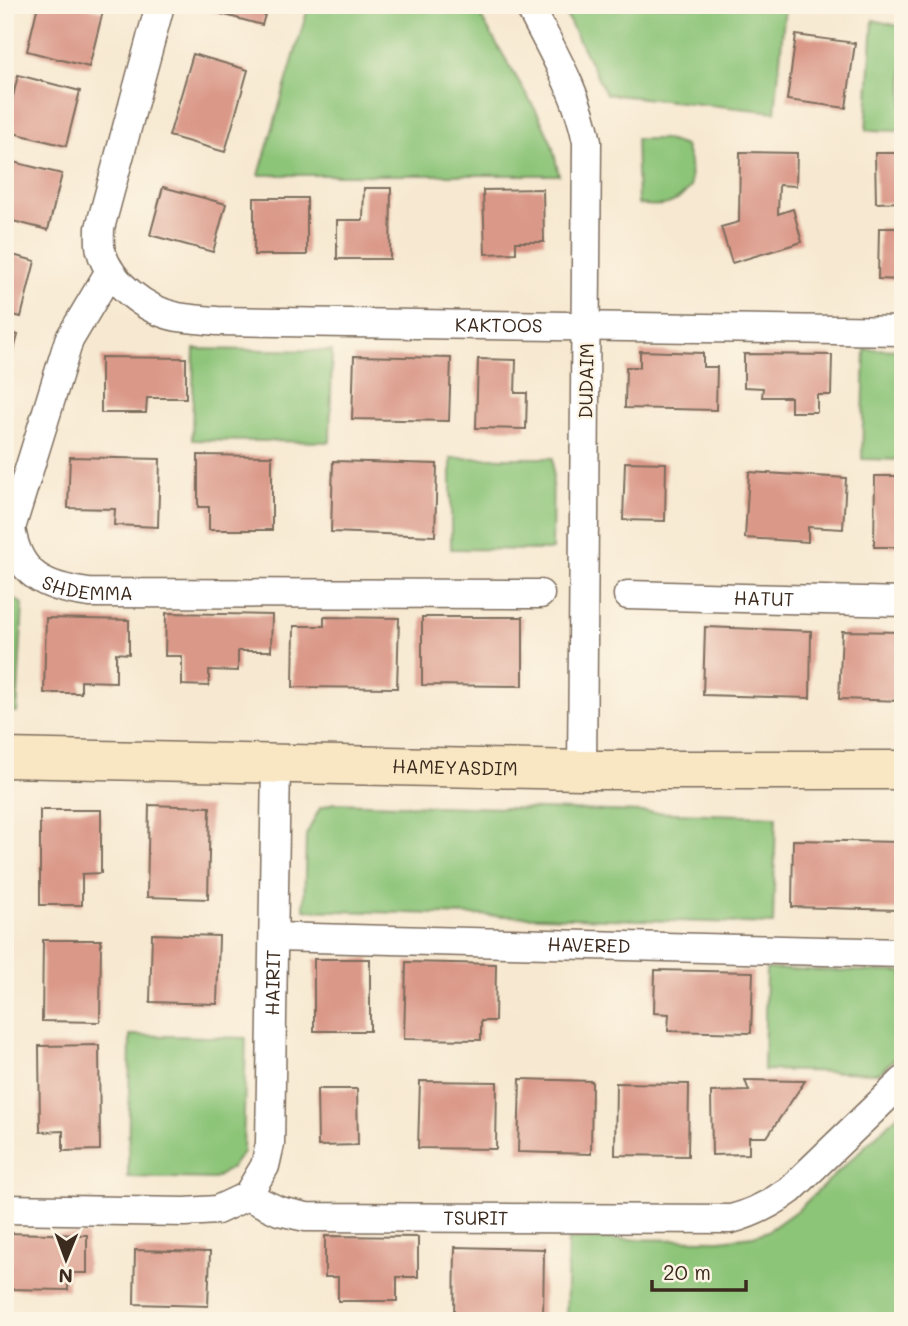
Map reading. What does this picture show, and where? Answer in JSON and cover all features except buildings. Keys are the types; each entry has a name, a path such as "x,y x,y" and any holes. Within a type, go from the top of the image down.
{"street":[{"path":"110,271 101,250 100,228 160,5"},
{"name":"DUDAIM","path":"528,5 575,98 584,122 587,142 582,770"},
{"name":"KAKTOOS","path":"110,271 145,304 176,317 217,321 903,331"},
{"name":"SHDEMMA","path":"110,271 69,340 11,528 14,548 23,565 38,578 58,588 89,593 540,594"},
{"name":"HATUT","path":"628,595 903,602"},
{"name":"HAMEYASDIM","path":"6,759 582,770 903,770"},
{"name":"HAIRIT","path":"247,1196 265,1166 270,1144 276,764"},
{"name":"HAVERED","path":"274,937 903,953"},
{"name":"TSURIT","path":"247,1196 279,1211 306,1217 731,1219 769,1205 790,1190 903,1081"},
{"path":"5,1209 185,1212 217,1210 247,1196"}],"green space":[{"path":"309,5 474,5 539,116 552,144 559,175 259,175"},
{"path":"561,5 785,7 775,112 606,94"},
{"path":"873,20 903,27 903,131 866,130"},
{"path":"636,139 664,139 685,146 690,162 691,187 673,202 654,206 638,204"},
{"path":"194,349 332,351 330,442 192,440"},
{"path":"865,349 903,350 903,460 862,459"},
{"path":"451,458 553,458 552,550 451,549"},
{"path":"5,594 23,604 17,712 5,712"},
{"path":"333,803 776,816 773,924 304,910 306,835 320,808"},
{"path":"766,969 903,972 903,1051 879,1073 764,1070"},
{"path":"130,1035 246,1038 243,1152 231,1168 214,1179 128,1177"},
{"path":"903,1110 903,1321 566,1321 568,1239 720,1240 753,1236 768,1231 800,1208"}]}
